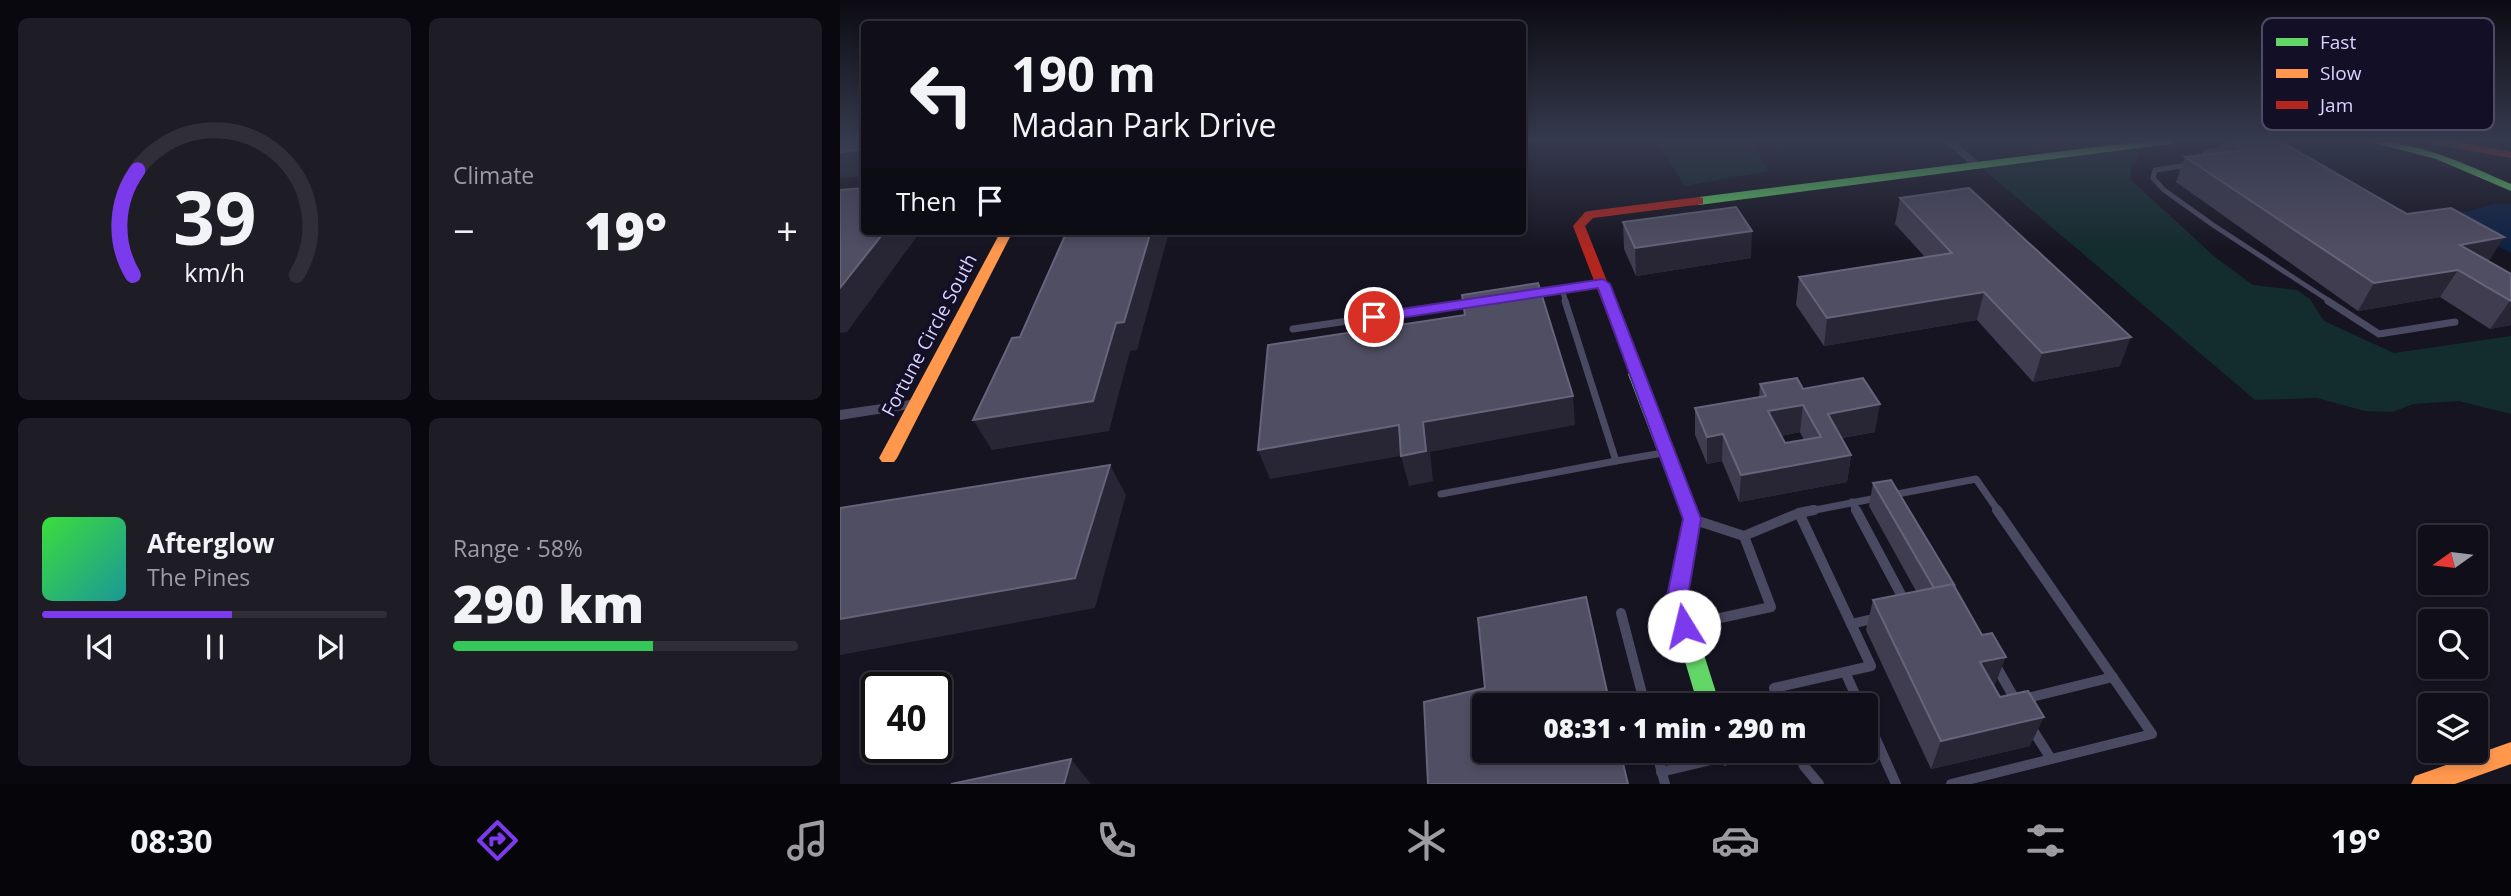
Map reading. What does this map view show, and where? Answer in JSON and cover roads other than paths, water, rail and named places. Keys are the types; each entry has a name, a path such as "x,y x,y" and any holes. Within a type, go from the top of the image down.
{"main road":[{"path":"1705,693 1676,601 1692,519 1579,226 1589,215 1879,178"},
{"path":"2487,178 2511,188"},
{"name":"Fortune Circle South","path":"888,458 1005,235"},
{"path":"2423,784 2511,753"}],"street":[{"path":"840,415 917,404"}],"lane":[{"path":"2153,178 2164,190 2213,225 2379,334 2455,322"},
{"path":"1522,296 1603,284"},
{"path":"1562,290 1616,461"},
{"path":"1293,329 1481,302"},
{"path":"1441,494 1668,452"},
{"path":"1692,519 1744,536 1799,513 1976,479 2152,734 1951,784"},
{"path":"1894,494 1901,506"},
{"path":"1852,502 1910,611 1898,614"},
{"path":"1776,693 1774,688 1871,666 1799,513"},
{"path":"1684,626 1771,607 1744,536"},
{"path":"1622,613 1642,693"},
{"path":"1851,624 1886,616"},
{"path":"1989,655 2051,759"},
{"path":"1845,672 1855,693"},
{"path":"2016,701 2113,677"},
{"path":"1878,744 1896,784"},
{"path":"1659,763 1665,784"},
{"path":"1661,772 1691,763"},
{"path":"1803,763 1819,784"}],"water":[{"path":"2493,204 2511,204 2511,253 2467,230 2459,214"}]}
